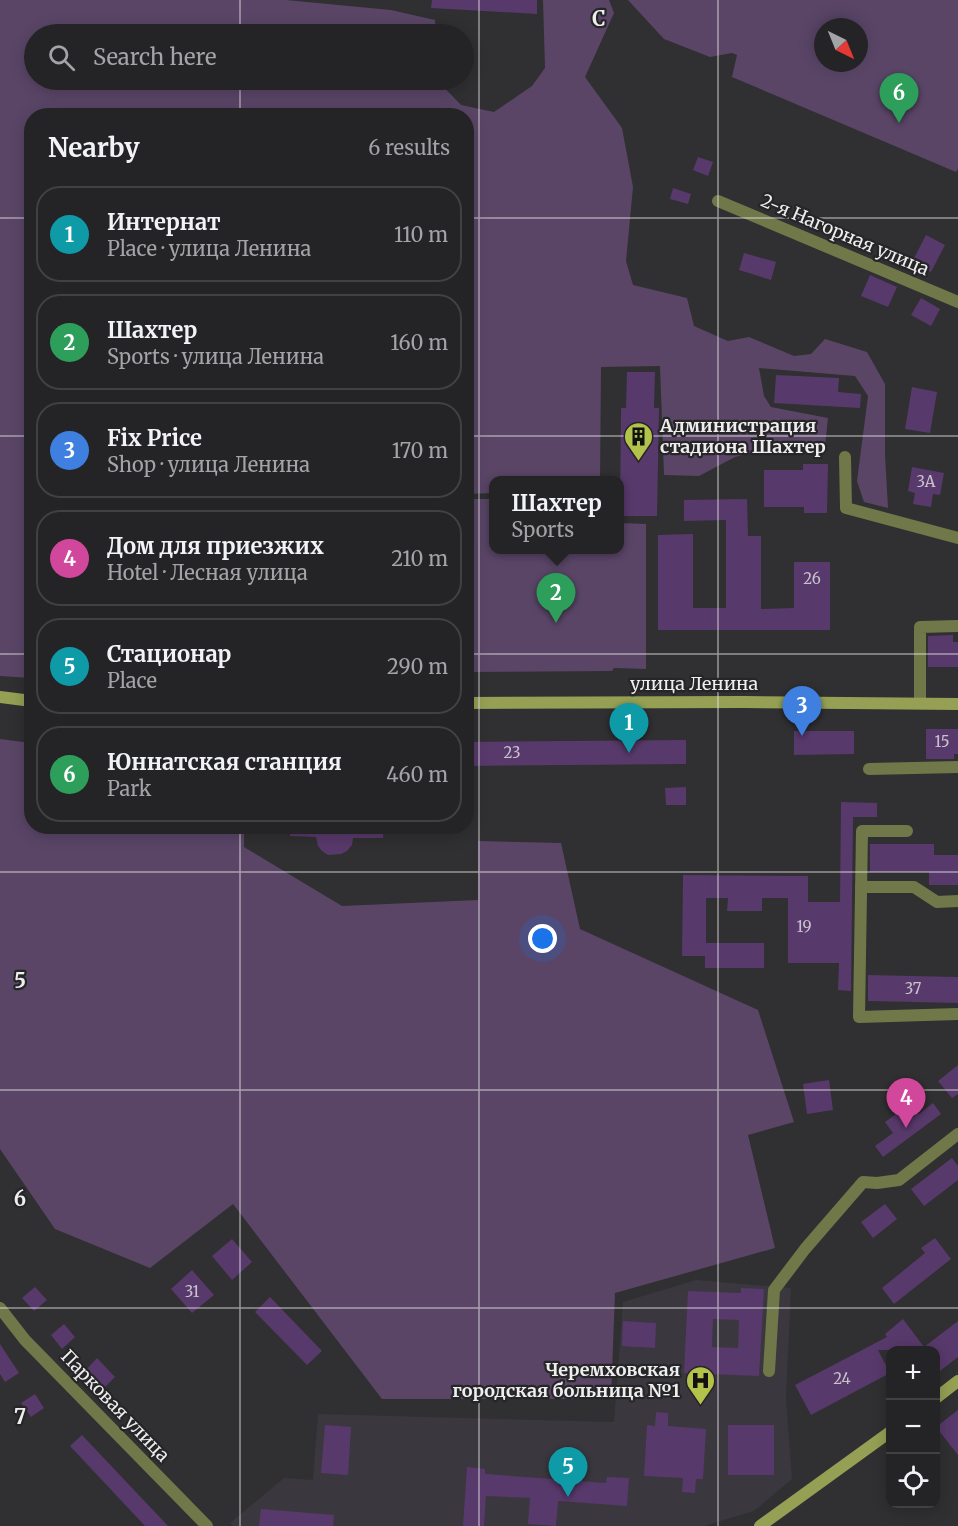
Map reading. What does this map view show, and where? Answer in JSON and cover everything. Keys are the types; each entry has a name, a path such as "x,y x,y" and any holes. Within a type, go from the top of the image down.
{"main road":[{"path":"0,697 24,700"},
{"name":"улица Ленина","path":"474,703 958,704"},
{"path":"940,1395 958,1381"},
{"path":"760,1526 886,1436"}],"street":[{"name":"2-я Нагорная улица","path":"718,201 958,302"},
{"path":"845,457 846,508 958,538"},
{"path":"920,703 920,627 958,626"},
{"path":"869,769 958,767"},
{"path":"907,831 862,831 858,1017 958,1014"},
{"path":"861,887 914,887 937,902 958,901"},
{"path":"769,1371 774,1290 805,1249 863,1182 898,1180 958,1134"},
{"name":"Парковая улица","path":"0,1308 25,1340 207,1526"}],"shaded area":[{"path":"0,0 286,0 391,10 435,20 435,24 24,24 24,90 447,90 461,105 494,112 532,86 545,68 543,0 609,0 614,13 585,77 622,128 633,187 626,261 633,285 687,298 694,326 728,341 749,337 794,356 811,354 825,339 867,352 885,384 888,508 864,502 857,481 868,396 855,376 759,368 764,396 771,407 828,418 825,446 775,446 735,457 699,476 664,475 660,366 601,367 600,476 489,476 489,493 474,494 474,108 24,108 24,678 0,676"},
{"path":"628,0 958,0 958,169 956,172 732,77 737,55 732,53 710,57 664,39"},
{"path":"474,499 489,499 489,554 624,554 624,523 646,524 646,669 614,668 612,671 474,672"},
{"path":"0,739 24,742 24,834 244,834 244,847 342,906 478,900 478,841 561,843 580,929 758,1010 794,1122 748,1135 775,1248 615,1293 611,1399 382,1399 233,1204 150,1268 55,1229 0,1149"},
{"name":"Черемховская городская больница №1","path":"696,1280 791,1288 786,1398 792,1479 754,1511 704,1526 233,1526 230,1523 284,1478 313,1480 318,1414 614,1422 623,1302"}],"building":[{"path":"432,0 537,0 537,14 431,8"},
{"path":"698,157 713,162 708,176 693,170"},
{"path":"673,188 691,194 688,204 670,199"},
{"path":"926,235 945,245 931,272 912,262"},
{"path":"744,253 776,262 771,280 739,270"},
{"path":"870,275 897,287 888,307 861,296"},
{"path":"921,298 940,309 931,326 911,315"},
{"name":"Администрация стадиона Шахтер","path":"627,372 655,372 654,408 659,408 657,516 624,516 624,476 620,476 621,408 626,408"},
{"path":"776,375 839,378 838,392 861,394 860,408 774,403"},
{"path":"912,387 937,392 930,433 905,429"},
{"path":"803,464 828,464 827,513 804,513 804,507 764,507 764,470 803,470"},
{"path":"912,467 944,473 940,495 933,494 931,507 913,504 915,493 908,491"},
{"path":"747,499 748,536 761,536 761,609 794,608 794,562 830,562 830,630 658,630 658,535 693,534 693,608 726,608 726,520 684,521 684,500"},
{"path":"953,635 953,642 958,642 958,667 928,667 928,636"},
{"path":"926,729 958,729 958,754 954,754 954,759 926,759"},
{"path":"794,731 854,731 854,754 794,755"},
{"path":"686,740 686,764 474,766 474,742"},
{"path":"686,787 686,805 666,805 665,788"},
{"path":"841,802 877,803 877,817 853,817 851,991 838,990 839,963 788,963 788,898 762,898 762,911 727,911 728,898 706,898 706,943 764,943 764,968 705,968 705,956 682,956 683,875 808,876 808,902 840,902"},
{"path":"290,834 383,834 383,838 353,838 352,845 347,851 328,855 318,846 316,837 290,836"},
{"path":"870,844 934,844 934,855 958,855 958,885 929,885 929,872 870,872"},
{"path":"868,975 958,977 958,1003 868,1001"},
{"path":"958,1065 958,1094 952,1098 938,1081"},
{"path":"829,1080 833,1110 807,1114 803,1084"},
{"path":"911,1103 919,1114 933,1103 941,1114 883,1157 875,1146 893,1133 885,1122"},
{"path":"952,1158 958,1166 958,1180 924,1206 911,1189"},
{"path":"885,1204 897,1219 873,1238 861,1222"},
{"path":"935,1238 951,1259 894,1304 882,1288 925,1253 921,1248"},
{"path":"232,1239 252,1262 232,1280 212,1256"},
{"path":"192,1270 214,1295 192,1313 171,1289"},
{"path":"35,1287 47,1300 34,1311 22,1298"},
{"path":"741,1288 764,1289 759,1376 684,1373 688,1291 741,1293","holes":["713,1319 739,1320 738,1348 712,1347"]},
{"path":"270,1297 322,1351 307,1365 255,1312"},
{"path":"903,1319 923,1346 886,1346 886,1350 878,1350 886,1365 886,1375 811,1415 795,1385 887,1337 885,1334"},
{"path":"623,1321 656,1323 655,1348 622,1346"},
{"path":"958,1321 958,1357 940,1371 940,1346 925,1346"},
{"path":"64,1324 75,1337 62,1349 51,1335"},
{"path":"0,1344 19,1373 5,1382 0,1374"},
{"path":"97,1358 115,1377 103,1389 85,1371"},
{"path":"35,1394 44,1408 31,1417 21,1403"},
{"path":"958,1410 958,1455 940,1432 940,1424"},
{"path":"656,1412 668,1413 668,1426 706,1429 703,1479 696,1479 695,1493 682,1492 683,1478 644,1476 647,1425 655,1426"},
{"path":"325,1425 351,1427 348,1475 321,1473"},
{"path":"728,1425 774,1425 774,1475 728,1475"},
{"path":"82,1435 168,1526 145,1526 70,1446"},
{"path":"467,1467 485,1469 485,1474 606,1483 607,1477 629,1478 627,1506 558,1501 556,1526 528,1524 530,1498 486,1496 484,1526 463,1526"},
{"path":"261,1509 334,1515 333,1526 259,1526"}],"place":[{"name":"Юннатская станция","path":"899,123"},
{"name":"Администрация стадиона Шахтер","path":"639,462"},
{"name":"Шахтер","path":"556,623"},
{"name":"Fix Price","path":"802,736"},
{"name":"Интернат","path":"629,753"},
{"name":"Дом для приезжих","path":"906,1128"},
{"name":"Черемховская городская больница №1","path":"701,1406"},
{"name":"Стационар","path":"568,1497"}]}
